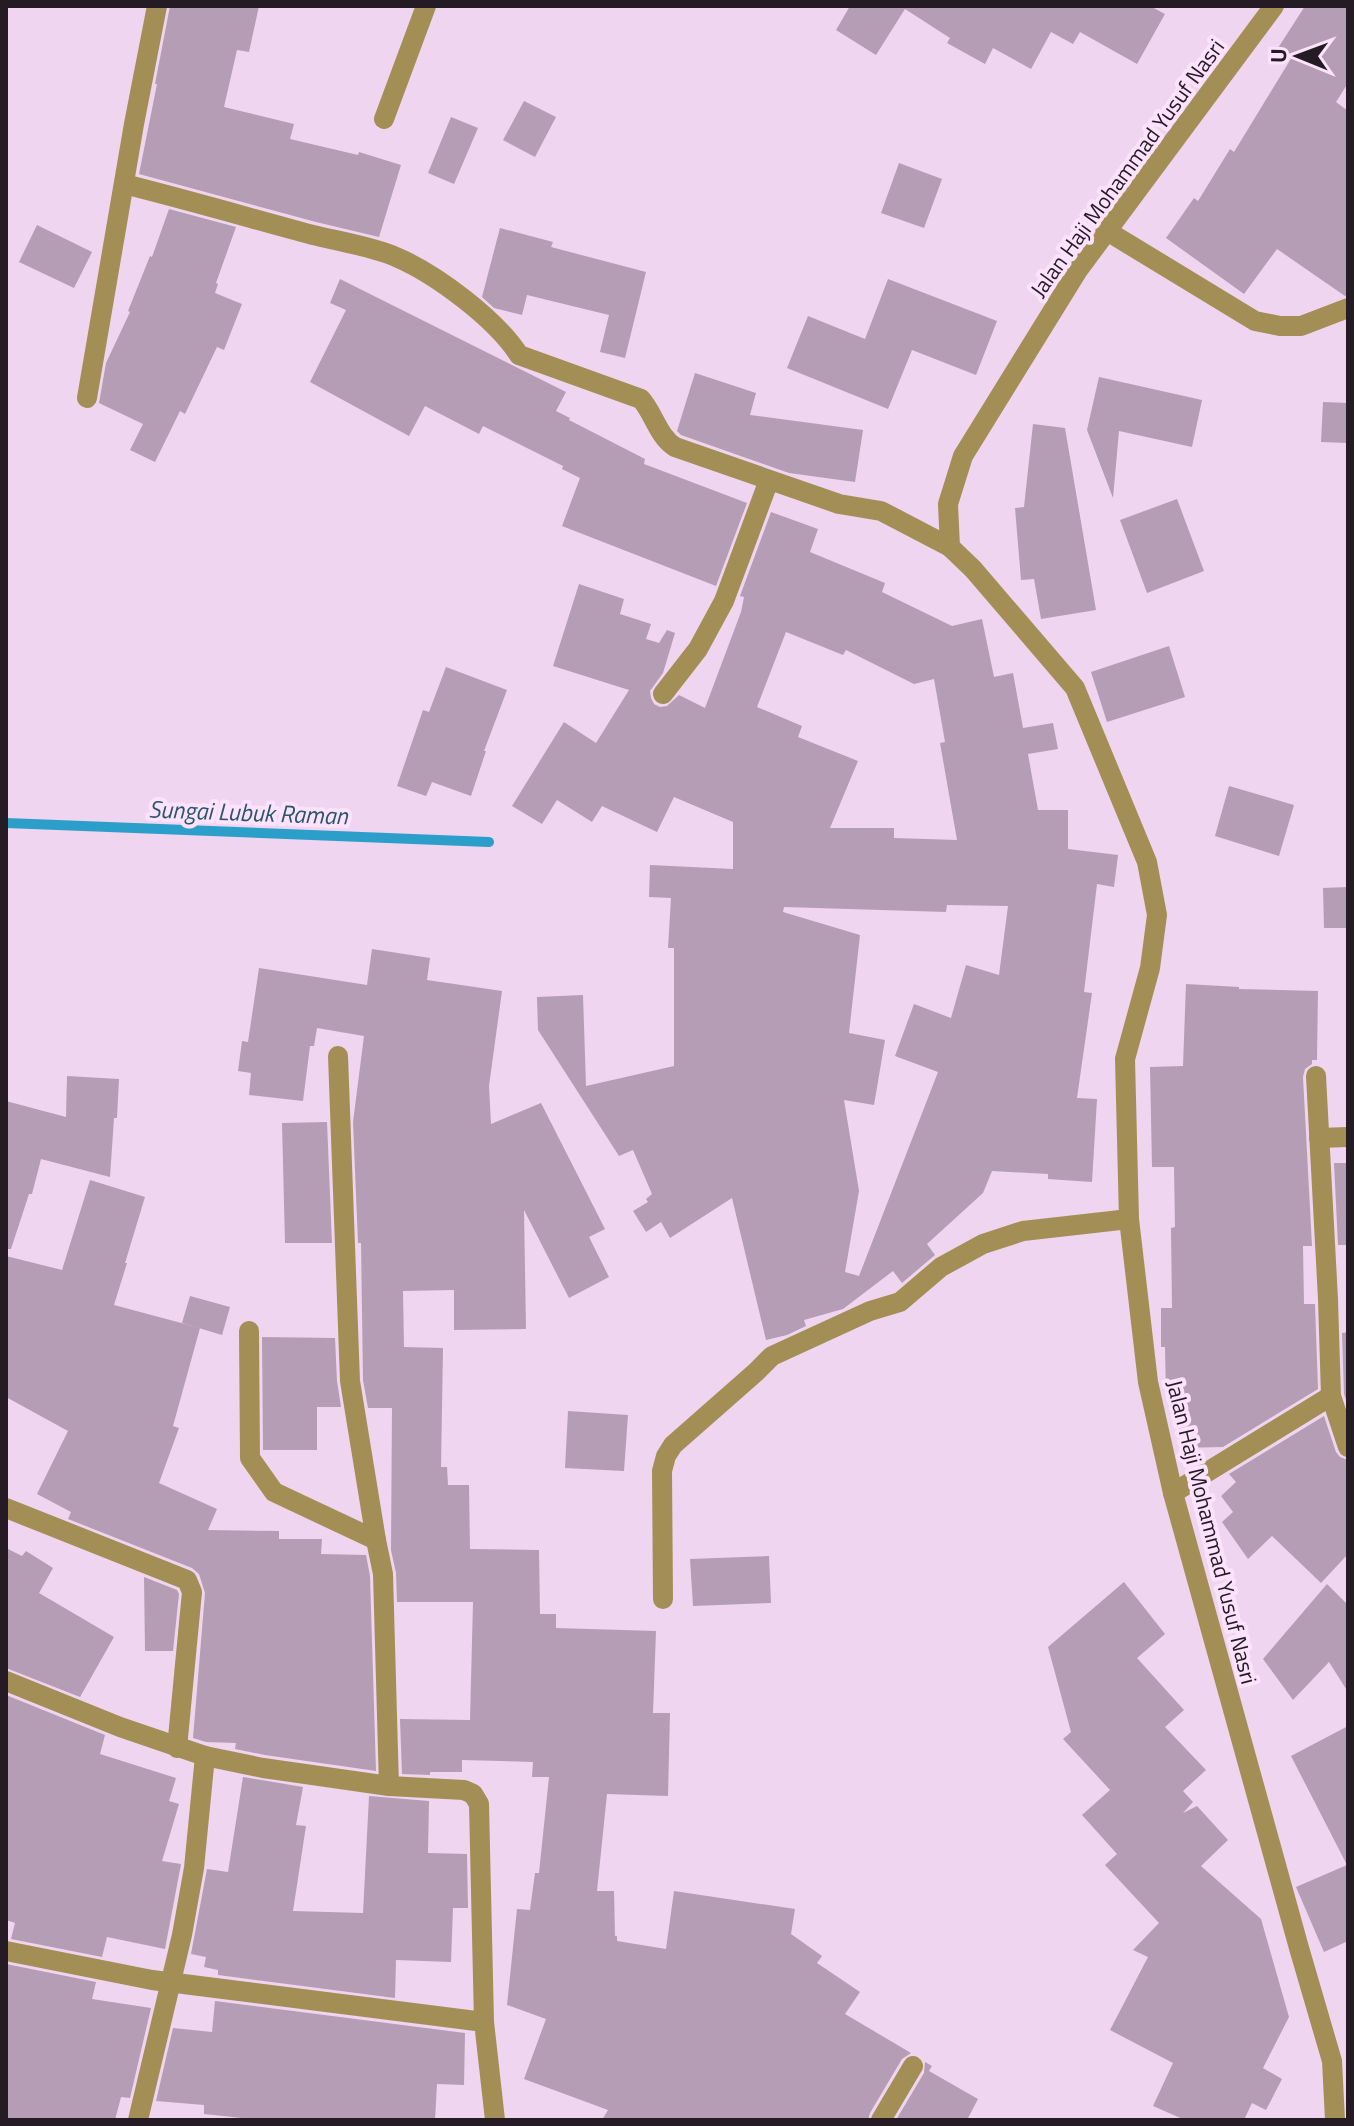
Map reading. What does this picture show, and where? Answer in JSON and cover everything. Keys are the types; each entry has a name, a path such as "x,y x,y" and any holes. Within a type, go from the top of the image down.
{"street":[{"path":"87,398 157,6"},
{"path":"384,119 426,6"},
{"name":"Jalan Haji Mohammad Yusuf Nasri","path":"1269,8 1078,270 963,456 948,504 950,547 973,569 1075,688 1147,862 1157,915 1150,968 1125,1059 1129,1219 1148,1382 1173,1493 1332,2061 1335,2120"},
{"path":"124,184 396,256 451,288 500,330 519,355 641,399 663,436 675,447 839,504 881,511 950,547"},
{"path":"1107,231 1255,321 1301,326 1348,308"},
{"path":"663,694 698,649 724,601 769,480"},
{"path":"338,1056 350,1381 383,1574 389,1786"},
{"path":"1316,1076 1319,1138 1338,1300 1331,1396 1348,1447"},
{"path":"1319,1138 1348,1137"},
{"path":"663,1599 662,1471 666,1456 673,1445 772,1356 870,1311 900,1302 941,1267 983,1244 1023,1231 1129,1219"},
{"path":"249,1331 250,1458 274,1492 376,1540"},
{"path":"1173,1493 1331,1396"},
{"path":"6,1508 187,1580 192,1592 177,1748"},
{"path":"6,1681 205,1756 263,1768 389,1786 464,1790 473,1794 479,1804 484,2022 495,2120"},
{"path":"138,2120 194,1868 205,1756"},
{"path":"6,1951 170,1982 484,2022"},
{"path":"881,2120 913,2066"},
{"path":"1335,2120 1348,2108"}],"building":[{"path":"170,6 259,6 249,52 237,50 224,107 294,124 290,139 358,155 359,152 401,165 379,237 139,174"},
{"path":"850,6 1150,6 1165,14 1137,64 1080,32 1073,44 1051,32 1031,69 993,48 985,64 947,43 950,38 905,9 876,55 836,30"},
{"path":"1305,6 1348,6 1348,83 1336,102 1348,111 1348,295 1345,296 1277,249 1244,294 1166,238 1194,198 1198,201 1230,149 1234,152 1292,57 1278,48"},
{"path":"524,101 556,117 535,157 503,140"},
{"path":"451,117 478,128 454,184 428,173"},
{"path":"899,163 942,179 924,228 881,213"},
{"path":"169,209 236,227 215,293 242,304 224,350 217,347 185,414 180,411 155,462 130,450 143,424 99,403 106,363 130,312"},
{"path":"37,225 92,252 74,288 19,262"},
{"path":"500,228 553,242 551,247 646,272 625,358 600,352 609,315 527,295 522,315 494,308 482,297"},
{"path":"340,279 566,392 556,411 645,459 644,464 747,503 716,586 562,526 580,478 562,469 563,466 483,426 479,434 425,406 409,436 310,382 346,310 330,303"},
{"path":"888,279 997,321 976,375 912,350 888,409 787,368 808,316 865,339"},
{"path":"695,373 756,393 750,415 863,430 855,482 789,473 681,435 677,431"},
{"path":"1099,377 1202,400 1192,447 1119,431 1113,498 1087,430"},
{"path":"1323,402 1348,403 1348,443 1321,442"},
{"path":"1033,424 1065,428 1096,610 1041,619 1034,579 1021,580 1015,508 1024,507"},
{"path":"1177,499 1204,571 1147,593 1120,520"},
{"path":"771,512 818,529 810,552 885,583 882,592 952,626 982,619 994,677 1013,673 1023,728 1053,723 1058,749 1028,754 1038,810 1068,810 1068,849 1118,855 1114,887 1097,884 1084,992 1092,993 1077,1098 1097,1099 1092,1182 1048,1179 1048,1174 992,1171 983,1193 927,1244 935,1255 902,1283 893,1271 843,1309 804,1320 806,1326 766,1340 732,1198 670,1238 661,1222 646,1232 633,1211 648,1202 646,1199 652,1194 633,1150 619,1156 538,1030 537,997 583,995 586,1086 674,1066 674,948 668,948 671,898 649,897 650,865 733,869 733,822 674,797 657,832 602,806 592,822 557,800 542,824 512,806 564,722 596,743 629,690 553,666 579,584 624,599 620,614 651,624 646,639 659,643 667,630 675,633 663,673 650,691 654,704 660,707 667,706 679,695 705,708 741,612 744,597 740,596","holes":["786,632 843,655 846,650 914,684 934,679 945,742 940,743 957,840 894,838 894,828 830,828 858,761 798,737 802,726 757,707","947,905 1008,906 999,975 966,965 951,1018 914,1004 895,1056 938,1072 859,1276 845,1272 859,1191 844,1100 874,1105 885,1040 849,1033 860,935 783,912 784,907 946,912"]},
{"path":"1169,646 1185,697 1107,722 1091,672"},
{"path":"446,667 507,690 471,796 432,782 426,796 397,786 423,710 429,712"},
{"path":"1229,786 1294,805 1279,856 1215,836"},
{"path":"1348,887 1348,928 1324,928 1323,888"},
{"path":"372,949 430,958 427,980 502,991 489,1086 491,1124 541,1103 605,1229 589,1237 609,1277 569,1298 524,1210 526,1329 454,1330 454,1290 403,1291 404,1347 443,1348 441,1467 447,1467 448,1485 469,1485 470,1549 539,1550 540,1614 556,1614 556,1628 656,1631 653,1713 670,1713 668,1796 607,1794 597,1891 614,1891 617,1941 666,1949 674,1891 795,1909 791,1934 822,1956 817,1963 860,1992 845,2014 911,2053 902,2059 868,2120 602,2120 608,2110 524,2079 546,2019 507,2005 517,1909 530,1910 535,1873 539,1873 549,1777 532,1777 533,1762 462,1760 462,1772 402,1774 400,1719 470,1720 473,1602 397,1602 391,1550 392,1408 368,1408 363,1380 361,1243 358,1243 353,1122 364,1036 317,1028 314,1046 310,1046 303,1101 249,1095 251,1073 238,1071 242,1041 248,1042 259,968 367,985"},
{"path":"1186,984 1318,991 1317,1060 1312,1060 1303,1077 1312,1246 1303,1246 1304,1304 1315,1304 1318,1389 1223,1447 1179,1448 1178,1394 1166,1394 1165,1347 1161,1347 1161,1308 1172,1308 1174,1167 1152,1167 1150,1067 1183,1066"},
{"path":"67,1076 119,1079 110,1177 41,1159 32,1194 29,1194 11,1249 6,1249 6,1101 66,1117"},
{"path":"327,1122 332,1243 285,1243 282,1123"},
{"path":"1334,1163 1348,1163 1348,1245 1338,1245"},
{"path":"90,1180 145,1197 114,1305 200,1328 173,1426 179,1428 159,1483 217,1509 208,1530 279,1531 279,1539 322,1539 321,1554 366,1555 370,1576 376,1771 265,1755 235,1749 236,1743 206,1742 193,1738 205,1593 199,1574 192,1568 68,1519 71,1512 37,1494 68,1431 6,1397 6,1256 62,1270"},
{"path":"190,1296 230,1307 222,1335 182,1323"},
{"path":"1348,1332 1348,1406 1344,1394 1342,1333"},
{"path":"262,1337 335,1338 341,1407 317,1407 317,1450 263,1450"},
{"path":"568,1411 628,1415 624,1471 565,1468"},
{"path":"1324,1416 1336,1452 1348,1460 1348,1554 1321,1583 1272,1536 1248,1559 1222,1522 1233,1512 1221,1496 1236,1482 1229,1474"},
{"path":"6,1548 22,1556 26,1551 53,1568 39,1593 114,1637 80,1697 6,1668"},
{"path":"769,1556 771,1603 693,1606 690,1559"},
{"path":"144,1577 177,1590 179,1594 173,1651 145,1651"},
{"path":"1124,1582 1165,1634 1137,1658 1184,1710 1165,1727 1206,1770 1183,1791 1193,1802 1183,1813 1197,1806 1228,1840 1201,1866 1261,1919 1289,2017 1263,2068 1282,2079 1266,2110 1252,2103 1244,2120 1185,2120 1153,2106 1173,2063 1110,2030 1148,1957 1133,1950 1159,1923 1105,1865 1117,1854 1082,1815 1110,1790 1063,1739 1071,1732 1048,1647"},
{"path":"1327,1584 1348,1605 1348,1692 1329,1662 1293,1700 1263,1659"},
{"path":"6,1695 105,1735 100,1754 176,1778 169,1801 179,1804 162,1861 181,1864 165,1949 107,1937 102,1957 11,1939 15,1923 6,1920"},
{"path":"1348,1726 1348,1941 1324,1952 1296,1887 1347,1865 1291,1756"},
{"path":"243,1777 303,1787 296,1825 306,1826 293,1911 363,1913 369,1796 429,1801 428,1853 467,1854 468,1908 453,1908 451,1962 396,1960 395,1998 218,1975 218,1970 204,1967 206,1957 191,1954 207,1869 228,1872"},
{"path":"6,1964 96,1982 92,1999 151,2008 130,2098 121,2097 115,2120 6,2120"},
{"path":"215,2001 465,2033 464,2085 437,2084 435,2120 261,2120 204,2114 204,2105 156,2101 173,2028 212,2032"},
{"path":"925,2062 932,2066 929,2071 978,2099 967,2120 896,2120 924,2073"}],"waterway":[{"name":"Sungai Lubuk Raman","path":"6,823 489,842"}]}
